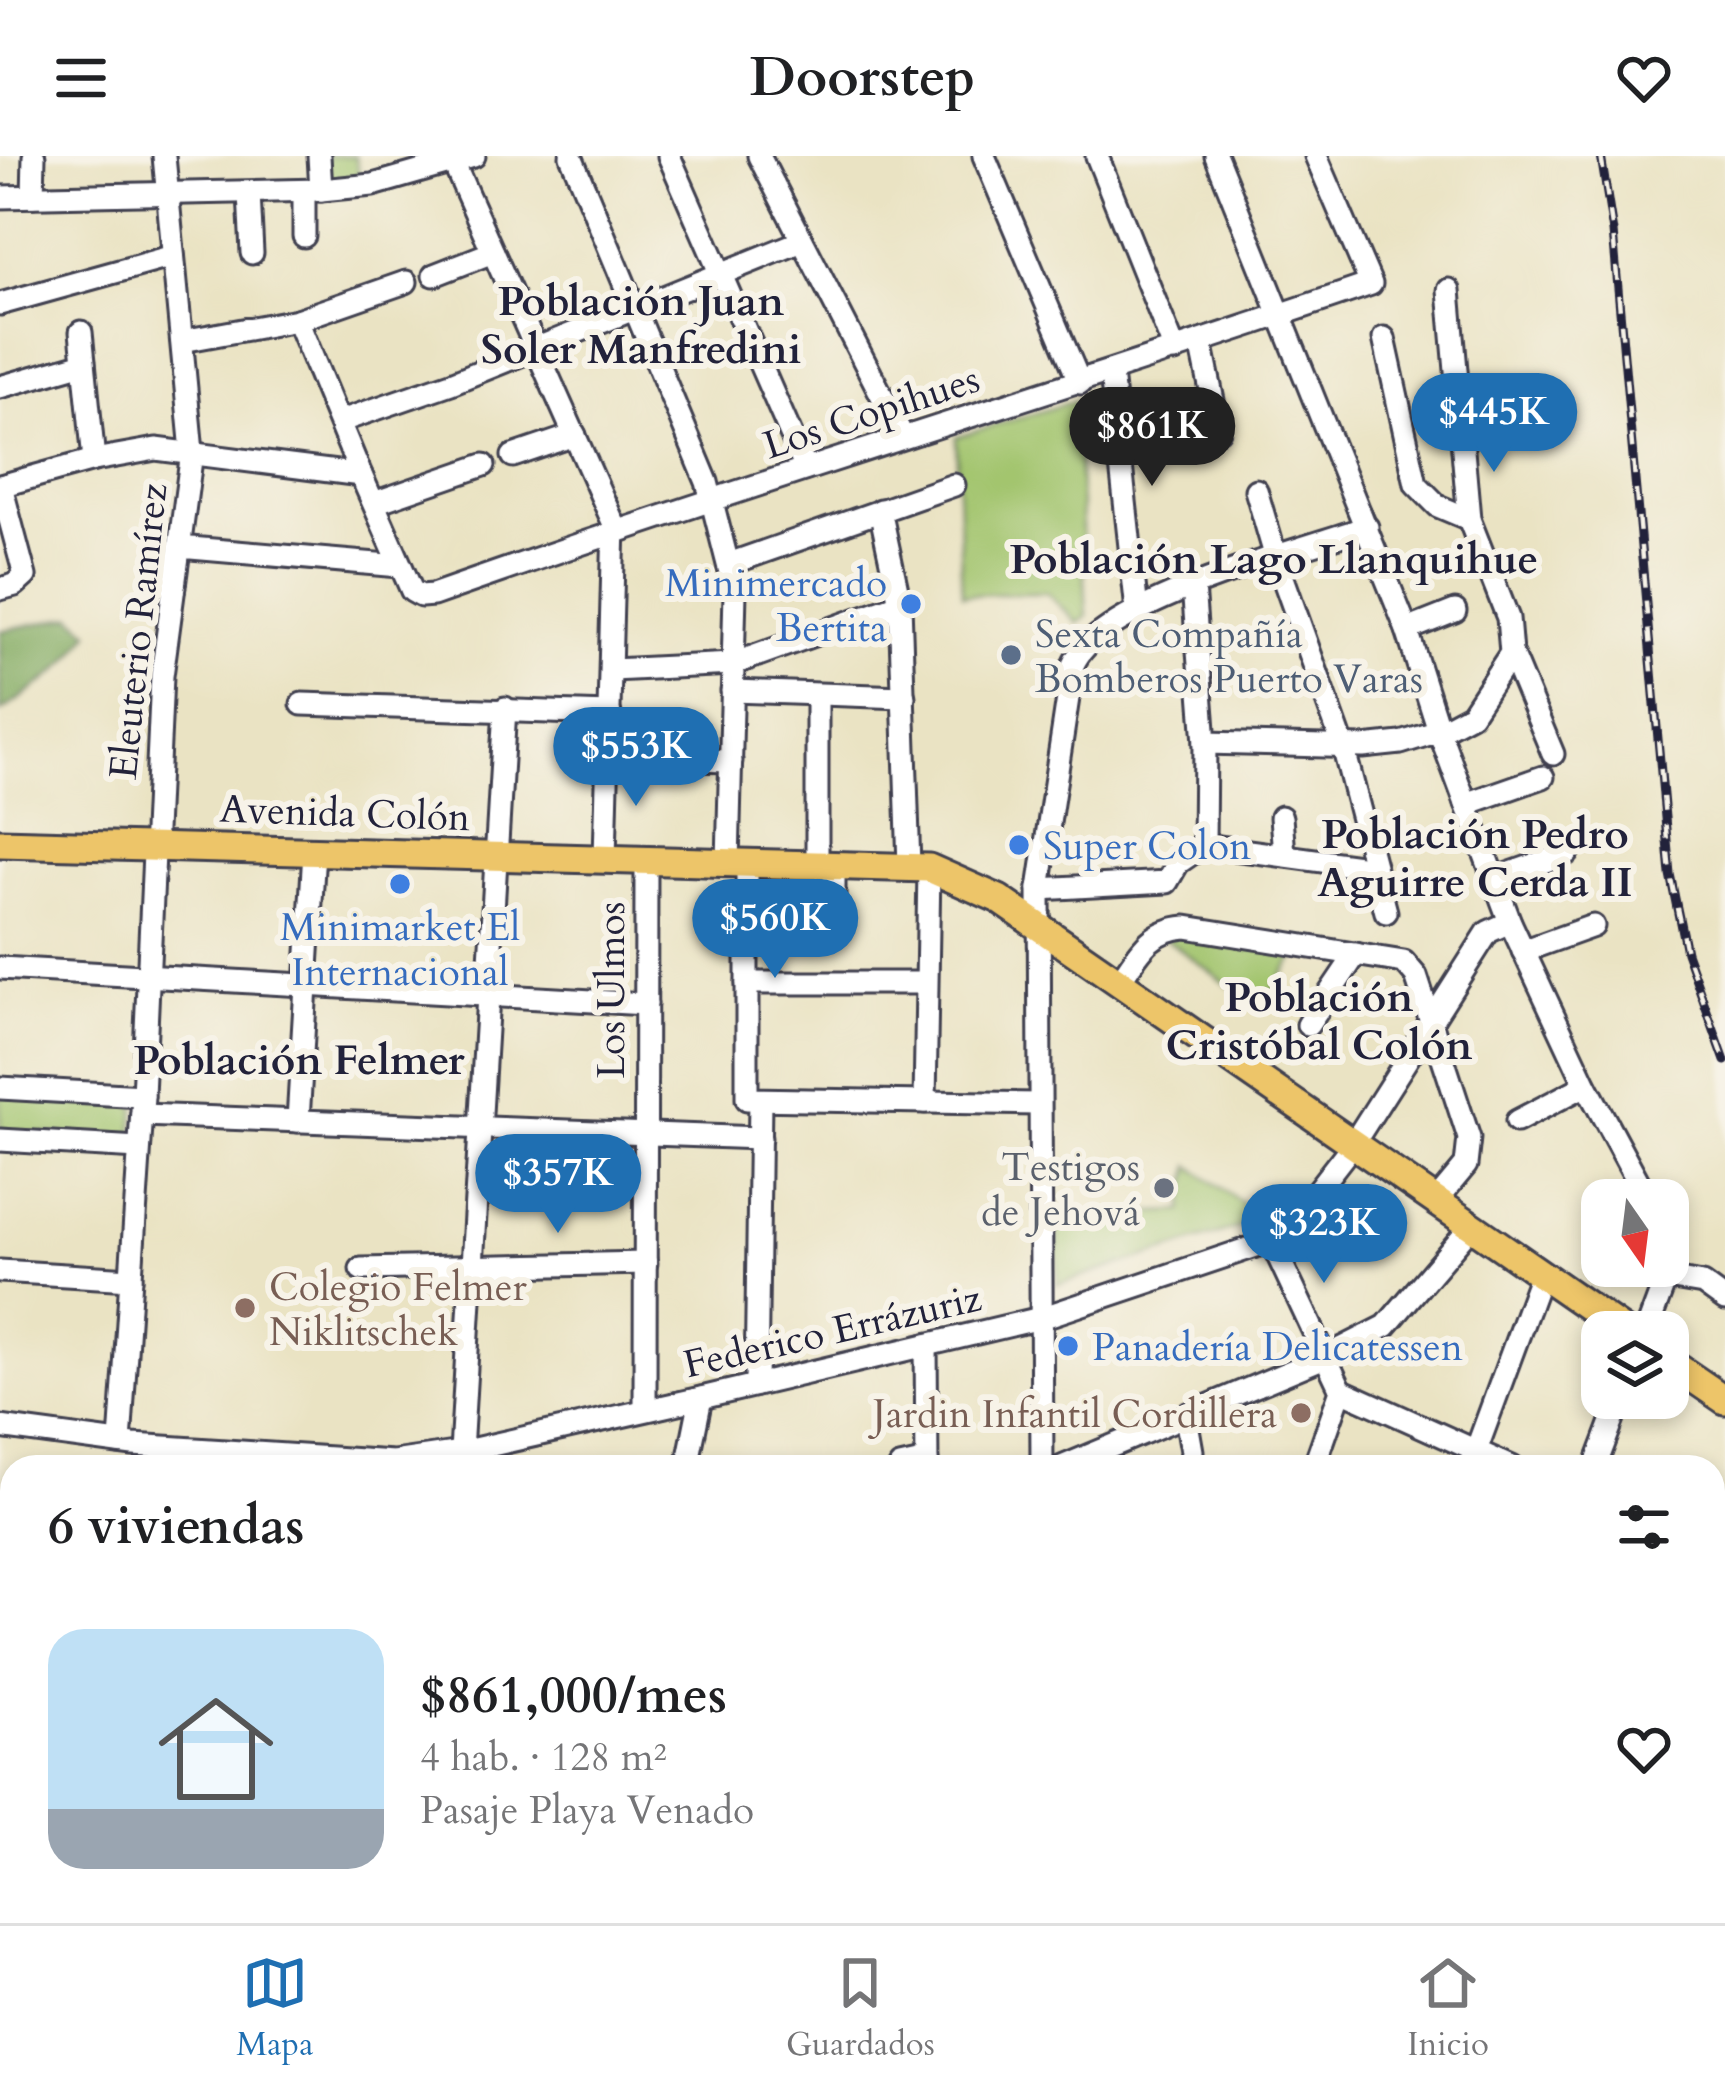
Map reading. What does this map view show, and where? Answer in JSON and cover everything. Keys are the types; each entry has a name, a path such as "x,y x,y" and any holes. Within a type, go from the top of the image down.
{"main road":[{"name":"Avenida Colón","path":"0,843 919,867 981,889 1595,1311"},
{"path":"1689,1375 1725,1400"}],"street":[{"path":"33,196 34,156"},
{"name":"Eleuterio Ramírez","path":"120,1444 162,676 192,452 164,156"},
{"path":"304,236 319,156"},
{"path":"571,156 707,482 736,605 730,761 753,1100 760,1138 756,1384"},
{"path":"669,156 806,469"},
{"path":"760,156 903,437"},
{"path":"984,156 1080,383"},
{"path":"1097,156 1174,351"},
{"path":"1216,156 1407,630 1510,922 1637,1179"},
{"name":"Los Copihues","path":"400,566 412,591 427,597 1371,284 1316,156"},
{"path":"0,197 312,191 374,185 418,164 464,159 493,252 616,532 605,858"},
{"path":"249,193 252,253"},
{"path":"341,421 451,383 802,241"},
{"path":"434,275 493,252"},
{"path":"0,304 173,256"},
{"path":"182,341 297,320 406,282"},
{"path":"1449,290 1469,519 1508,618 1511,653 1553,754"},
{"path":"178,547 400,566 297,320"},
{"path":"81,332 94,460"},
{"path":"1384,338 1416,484 1438,506 1469,519"},
{"path":"1201,342 1219,430"},
{"path":"0,387 84,363"},
{"path":"1111,373 1137,611"},
{"path":"513,457 575,435"},
{"path":"0,589 25,576 1,486 94,460 156,449 361,475"},
{"path":"374,503 484,465"},
{"path":"729,564 954,485"},
{"path":"1256,490 1343,746 1386,912"},
{"path":"880,510 900,604 926,983 925,1102"},
{"path":"1042,1455 1039,889 1073,665 1082,646 1099,631 1137,611 1193,586 1367,527"},
{"path":"1193,586 1205,743 1204,845"},
{"path":"612,670 733,664 900,604"},
{"path":"1407,630 1455,611"},
{"path":"1205,743 1380,746 1439,731 1471,714 1511,653"},
{"path":"733,691 904,697"},
{"path":"818,696 833,922"},
{"path":"302,704 610,714"},
{"path":"461,1452 505,708"},
{"path":"609,758 730,761"},
{"path":"1466,804 1543,777"},
{"path":"1281,817 1284,854"},
{"path":"1039,889 1167,882 1178,863 1204,845 1374,868"},
{"path":"298,1121 314,851"},
{"path":"1494,879 1568,854"},
{"name":"Los Ulmos","path":"645,1409 646,860"},
{"name":"Federico Errázuriz","path":"445,1455 1041,1318 1271,1241 1290,1225 1353,1144 1488,932 1510,922"},
{"path":"1522,951 1593,926"},
{"path":"1120,982 1147,941 1168,928 1404,962 1430,1019 1470,1150 1466,1165 1436,1201"},
{"path":"1308,1025 1356,954"},
{"path":"0,968 646,1004"},
{"path":"747,982 926,983"},
{"path":"1517,1120 1586,1084"},
{"path":"0,1088 298,1121 760,1138"},
{"path":"753,1100 1039,1103"},
{"path":"0,1140 139,1148"},
{"path":"1092,1455 1327,1356 1386,1326 1472,1225"},
{"path":"1271,1241 1341,1390 1463,1455"},
{"path":"361,1269 646,1263"},
{"path":"0,1271 131,1279"},
{"path":"1474,1455 1541,1274"},
{"path":"1689,1282 1702,1284 1725,1300"},
{"path":"926,1345 927,1455"},
{"path":"1318,1455 1341,1390"},
{"path":"689,1455 701,1398"},
{"path":"1186,1417 1192,1455"},
{"path":"1600,1455 1613,1419"},
{"name":"Federico Errázuriz","path":"0,1427 120,1444 263,1455"}],"green space":[{"path":"325,156 355,156 361,180 327,182"},
{"path":"1075,401 1087,617 1077,623 1047,593 962,595 956,437"},
{"path":"73,616 90,632 80,646 50,678 0,712 0,631"},
{"path":"1185,931 1299,951 1260,1008 1162,936"},
{"path":"0,1094 136,1101 132,1140 0,1131"},
{"path":"1191,1166 1258,1215 1241,1227 1057,1285 1058,1215 1183,1211"}],"railway":[{"path":"1601,156 1613,232 1670,874 1686,952 1725,1061"}],"place":[{"name":"Minimercado Bertita","path":"911,604"},
{"name":"Sexta Compañía Bomberos Puerto Varas","path":"1011,655"},
{"name":"Super Colon","path":"1019,845"},
{"name":"Minimarket El Internacional","path":"400,884"},
{"name":"Testigos de Jehová","path":"1164,1188"},
{"name":"Colegio Felmer Niklitschek","path":"245,1308"},
{"name":"Panadería Delicatessen","path":"1068,1346"},
{"name":"Jardin Infantil Cordillera","path":"1301,1413"}],"district":[{"name":"Población Juan Soler Manfredini","path":"641,324"},
{"name":"Población Lago Llanquihue","path":"1274,558"},
{"name":"Población Pedro Aguirre Cerda II","path":"1475,857"},
{"name":"Población Cristóbal Colón","path":"1319,1020"},
{"name":"Población Felmer","path":"299,1059"}]}
